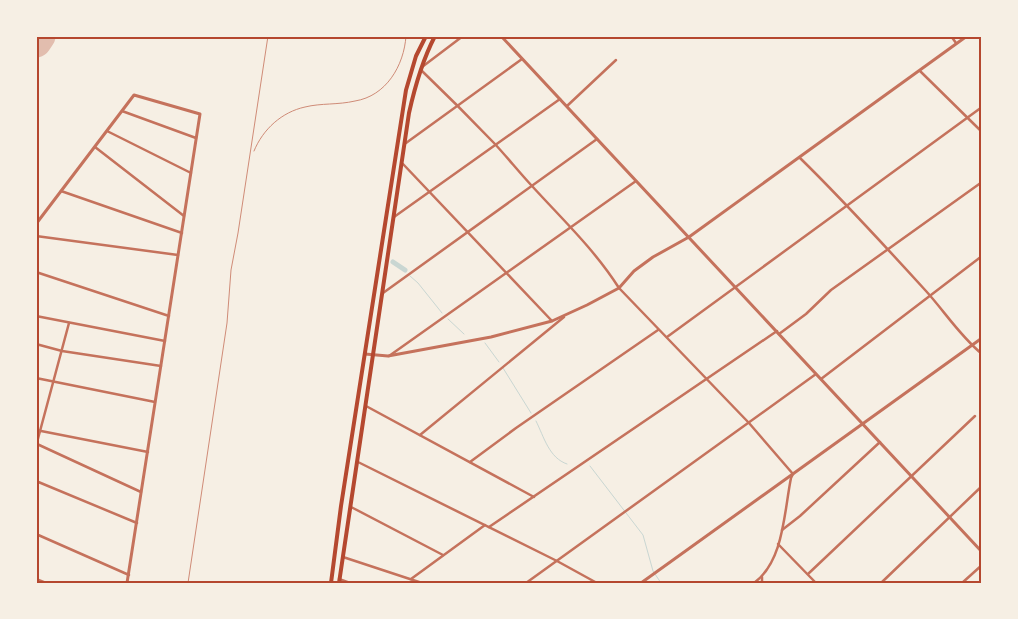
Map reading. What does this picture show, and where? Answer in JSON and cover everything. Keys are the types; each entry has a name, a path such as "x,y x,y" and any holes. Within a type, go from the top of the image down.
{"main road":[{"path":"331,583 341,506 406,90 416,56 426,36"},
{"path":"339,581 412,100 421,69 435,36"}],"street":[{"path":"463,36 421,69 495,144 603,264 618,288 749,423 793,474"},
{"path":"951,36 956,44"},
{"path":"365,354 388,356 482,339 552,321 618,288 634,271 652,258 689,237 967,36"},
{"path":"504,37 982,552"},
{"path":"406,143 523,59"},
{"path":"567,106 616,60"},
{"path":"920,71 982,132"},
{"path":"36,224 134,95 200,114 127,583"},
{"path":"394,217 560,99"},
{"path":"666,337 982,107"},
{"path":"122,111 196,138"},
{"path":"107,131 191,173"},
{"path":"383,293 597,139"},
{"path":"95,147 184,216"},
{"path":"800,158 848,205 930,295 972,346 982,354"},
{"path":"402,164 505,274 552,321"},
{"path":"388,356 636,180"},
{"path":"489,527 806,314 831,290 982,182"},
{"path":"61,191 182,233"},
{"path":"36,236 178,255"},
{"path":"821,379 982,256"},
{"path":"36,272 169,316"},
{"path":"36,316 165,341"},
{"path":"420,435 564,316"},
{"path":"69,323 36,445 141,492"},
{"path":"470,462 658,330"},
{"path":"641,583 982,338"},
{"path":"36,344 161,366"},
{"path":"526,583 816,374"},
{"path":"36,378 155,402"},
{"path":"366,406 534,497"},
{"path":"808,574 975,416"},
{"path":"36,430 148,452"},
{"path":"781,531 800,516 880,442"},
{"path":"357,461 597,583"},
{"path":"754,583 762,577 769,566 778,544 793,474"},
{"path":"36,481 137,523"},
{"path":"881,583 982,486"},
{"path":"349,506 443,556"},
{"path":"411,578 485,525"},
{"path":"36,534 128,575"},
{"path":"778,544 816,583"},
{"path":"342,556 422,583"},
{"path":"962,583 982,565"},
{"path":"762,577 762,583"},
{"path":"36,579 46,583"},
{"path":"339,581 350,583"}],"waterway":[{"path":"393,262 405,270"},
{"path":"410,276 442,313"},
{"path":"448,319 464,334"},
{"path":"485,343 499,362"},
{"path":"503,368 531,413"},
{"path":"536,421 551,452 567,464"},
{"path":"590,466 643,535 653,571 661,583"}],"runway":[{"path":"36,42 40,36"}],"railway":[{"path":"188,583 227,323 231,270 268,36"},
{"path":"254,151 274,123 297,109 355,101 376,93 391,78 397,68 402,58 406,36"}]}
